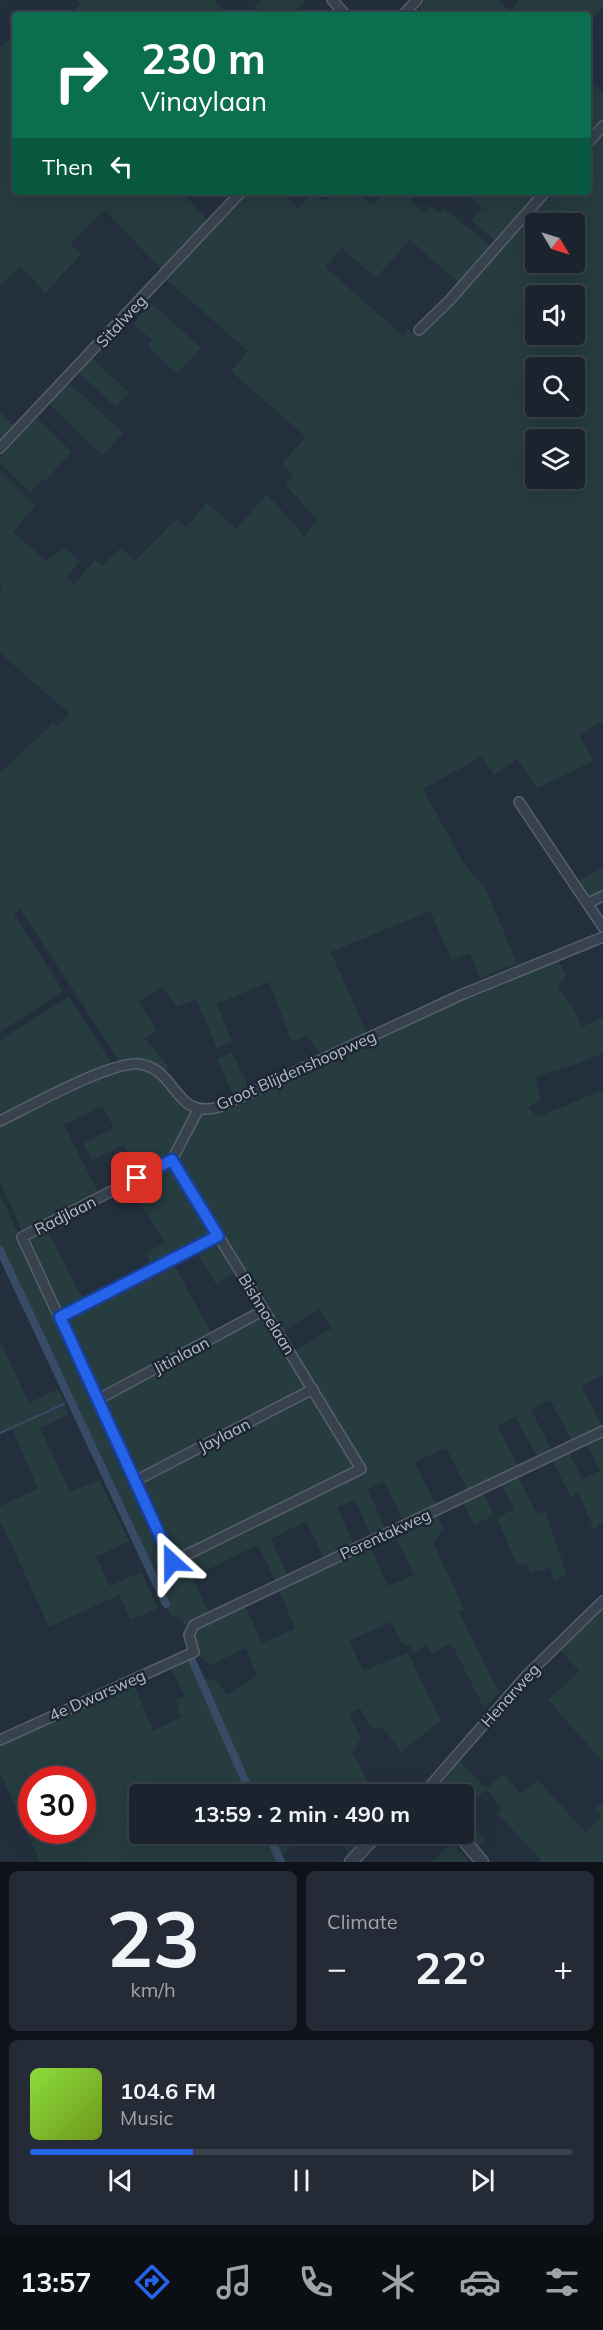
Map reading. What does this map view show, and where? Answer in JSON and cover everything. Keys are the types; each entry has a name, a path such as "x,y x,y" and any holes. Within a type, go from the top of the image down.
{"street":[{"path":"332,0 343,12"},
{"path":"406,12 417,0"},
{"path":"591,140 603,126"},
{"name":"Sitalweg","path":"0,448 238,195"},
{"path":"419,330 449,301 542,195"},
{"path":"519,802 603,927"},
{"path":"588,903 603,896"},
{"name":"Groot Blijdenshoopweg","path":"0,1122 101,1073 138,1064 154,1068 164,1076 189,1106 198,1110 219,1107 463,994 603,937"},
{"path":"172,1160 198,1110"},
{"name":"Bishnoelaan","path":"135,1480 172,1562 362,1469 172,1160"},
{"name":"Radjlaan","path":"60,1317 21,1237 172,1160"},
{"path":"135,1480 60,1317 218,1236"},
{"name":"Jitinlaan","path":"97,1400 264,1311"},
{"name":"Jaylaan","path":"135,1480 313,1389"},
{"name":"Perentakweg","path":"194,1652 189,1635 194,1625 603,1431"},
{"name":"Henarweg","path":"432,1784 527,1675 603,1601"},
{"name":"4e Dwarsweg","path":"0,1740 194,1652"},
{"path":"351,1862 368,1844"},
{"path":"467,1844 482,1862"}],"green space":[{"path":"77,0 214,0 227,12 73,12 81,5"},
{"path":"260,0 305,0 295,12 259,12 254,7"},
{"path":"426,0 497,0 510,11 520,0 603,0 603,6 591,20 591,12 423,12 418,8"},
{"path":"12,37 12,64 9,67 12,70 12,195 185,195 208,221 162,270 105,210 70,243 81,254 45,293 21,266 0,286 0,47"},
{"path":"591,84 603,93 603,121 599,126 591,125"},
{"path":"603,131 603,721 579,735 594,761 537,788 517,759 494,775 481,757 423,789 464,864 485,888 517,963 480,978 470,953 452,960 430,911 331,952 367,1034 321,1055 307,1035 292,1042 269,982 217,1004 232,1041 217,1048 196,999 177,1007 162,987 139,1001 157,1031 144,1038 169,1067 165,1070 143,1060 119,1060 20,909 14,914 63,991 0,1032 0,773 53,723 58,727 69,713 0,653 0,592 2,589 0,587 0,471 35,506 13,532 46,561 65,548 80,562 66,577 74,584 95,560 102,566 121,548 135,561 176,519 186,528 207,503 236,529 267,494 304,536 318,520 285,485 293,475 282,463 306,437 231,371 248,351 166,279 243,195 283,195 298,208 310,195 317,195 325,201 331,195 359,195 373,205 382,195 415,195 411,200 424,213 430,206 440,213 444,208 491,247 459,283 410,240 376,278 342,248 325,267 403,336 409,330 418,337 525,219 525,273 585,273 585,213 530,213 546,195 591,195 591,145"},
{"path":"470,195 537,195 496,242 472,220 482,208"},
{"path":"151,303 201,348 177,374 148,346 152,340 133,324"},
{"path":"90,356 129,393 116,407 78,372"},
{"path":"68,382 123,433 103,456 48,403"},
{"path":"0,411 14,426 0,440"},
{"path":"37,418 71,452 45,481 42,479 30,493 0,463 0,458"},
{"path":"603,867 603,896 589,902 577,882"},
{"path":"557,957 566,975 558,987 575,1011 582,1027 603,1017 603,1053 536,1077 540,1100 528,1107 538,1117 603,1090 603,1375 581,1386 603,1427 572,1441 550,1400 531,1410 553,1452 538,1458 515,1417 497,1426 518,1466 468,1491 446,1448 414,1462 437,1506 404,1522 384,1481 368,1489 385,1529 371,1536 355,1500 337,1507 354,1545 324,1558 306,1521 271,1539 288,1576 276,1582 258,1545 192,1577 209,1613 185,1625 181,1618 171,1615 0,1250 0,1195 172,1565 365,1471 293,1352 332,1328 319,1309 282,1332 175,1159 196,1118 201,1114 213,1113"},
{"path":"69,997 110,1061 109,1066 0,1116 0,1040"},
{"path":"232,1052 249,1088 233,1095 217,1059"},
{"path":"131,1067 152,1070 187,1108 194,1111 170,1156 138,1173 124,1145 92,1160 83,1143 114,1128 102,1106 64,1125 99,1194 23,1233 0,1182 0,1126 116,1071"},
{"path":"170,1164 214,1234 153,1267 145,1253 165,1243 129,1185"},
{"path":"46,1228 84,1301 61,1313 25,1238"},
{"path":"217,1240 237,1272 216,1284 196,1251"},
{"path":"173,1263 212,1334 98,1396 63,1319"},
{"path":"264,1315 309,1388 136,1476 101,1401"},
{"path":"0,1341 29,1403 58,1389 69,1414 40,1428 70,1492 99,1480 129,1541 96,1557 110,1586 141,1572 158,1608 131,1620 119,1595 49,1627 0,1520 0,1506 38,1489 12,1428 0,1433"},
{"path":"312,1392 358,1468 173,1559 139,1481"},
{"path":"603,1434 603,1521 594,1530 579,1493 571,1497 552,1460 568,1451 582,1479 600,1471 586,1442"},
{"path":"518,1476 537,1514 545,1510 567,1575 554,1581 550,1568 531,1572 526,1564 517,1565 497,1518 514,1509 501,1484"},
{"path":"483,1493 494,1515 474,1525 463,1502"},
{"path":"437,1515 444,1529 433,1542 464,1609 459,1612 499,1693 484,1708 454,1648 447,1645 431,1654 427,1645 414,1653 411,1647 401,1642 391,1622 349,1641 363,1671 408,1653 441,1721 401,1752 384,1729 370,1727 360,1708 349,1714 361,1738 352,1753 368,1784 129,1784 129,1844 293,1844 276,1862 40,1862 32,1844 96,1844 96,1766 18,1766 18,1812 0,1772 0,1744 134,1684 153,1731 181,1717 175,1700 185,1696 171,1668 191,1658 200,1678 217,1681 227,1695 257,1676 246,1648 210,1665 193,1644 194,1628 242,1606 247,1610 262,1643 295,1629 279,1589 371,1549 388,1586 414,1575 395,1535"},
{"path":"603,1604 603,1762 548,1700 579,1671 559,1648"},
{"path":"458,1759 486,1789 504,1774 520,1793 539,1781 585,1832 602,1817 595,1809 603,1802 603,1862 539,1862 541,1860 497,1813 502,1808 486,1790 474,1800 474,1784 436,1784"},
{"path":"474,1825 484,1840 474,1850 470,1844 474,1844"},
{"path":"341,1844 363,1844 352,1857"},
{"path":"451,1844 455,1844 469,1862 432,1862"}],"waterway":[{"path":"0,1250 166,1604"},
{"path":"0,1433 64,1404"},
{"path":"191,1658 247,1784"},
{"path":"273,1844 281,1862"}],"route":[{"path":"137,1178 172,1160 218,1236 60,1317 172,1562"}]}
